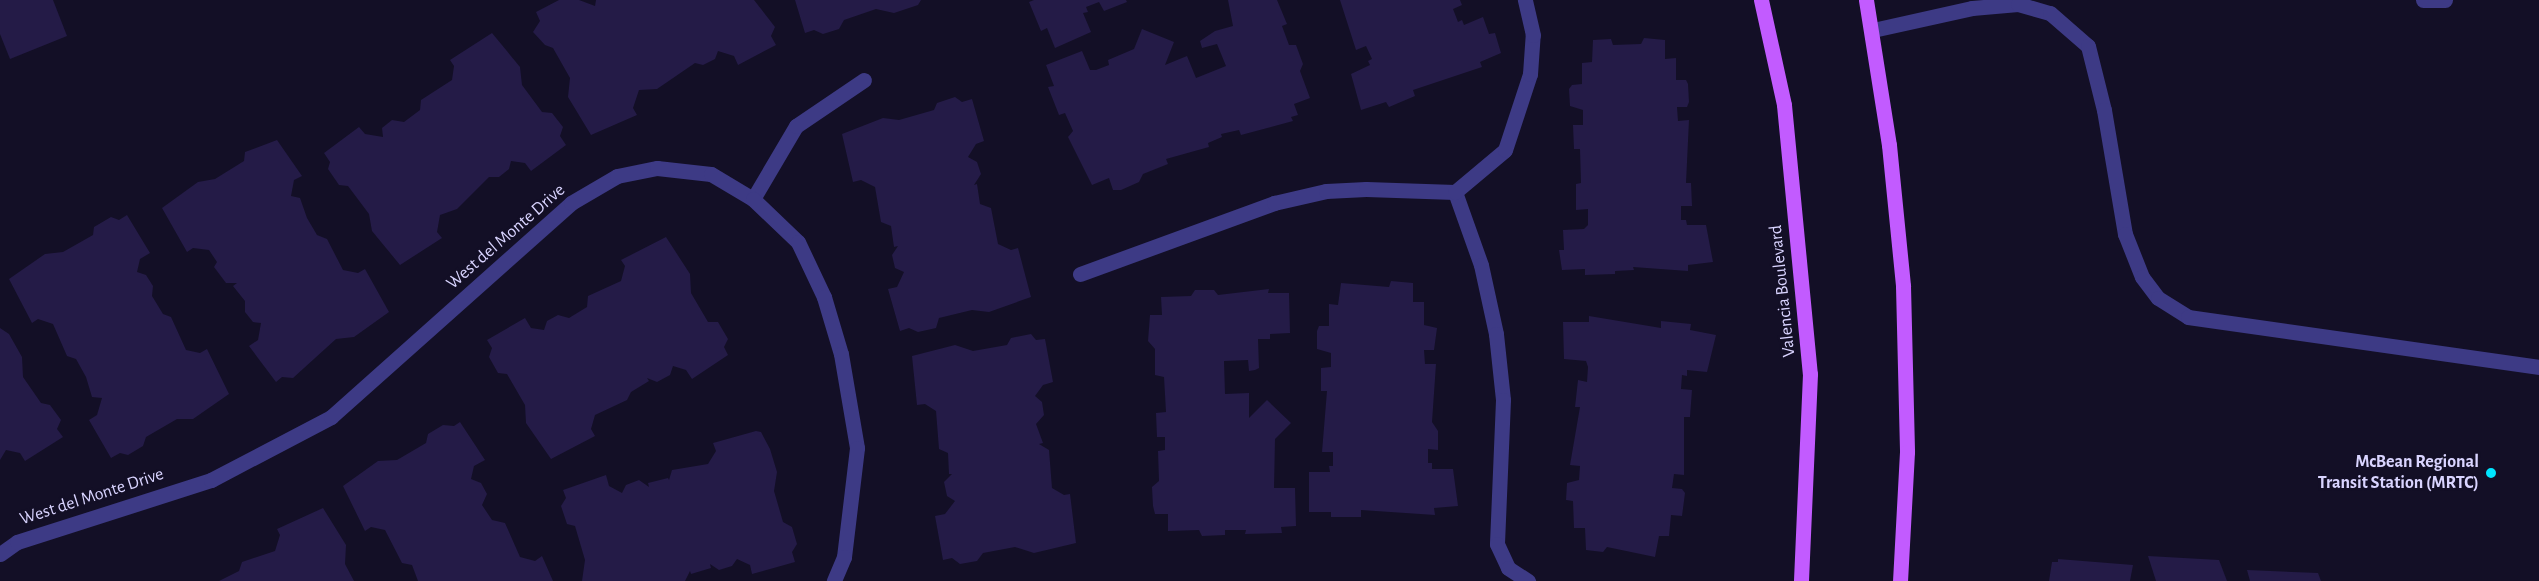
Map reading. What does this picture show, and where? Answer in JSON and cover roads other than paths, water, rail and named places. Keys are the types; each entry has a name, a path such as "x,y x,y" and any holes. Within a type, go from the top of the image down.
{"main road":[{"name":"Valencia Boulevard","path":"1761,0 1784,105 1810,374 1801,581"},
{"path":"1866,0 1873,30 1903,286 1907,452 1900,581"}],"street":[{"path":"1080,274 1274,203 1326,191 1366,189 1455,192 1505,150 1530,74 1533,35 1525,0"},
{"path":"2423,0 2445,0"},
{"path":"1873,30 1972,8 2021,2 2050,13 2088,46 2104,110 2125,234 2142,277 2158,298 2188,317 2539,367"},
{"path":"753,199 796,126 864,80"},
{"name":"West del Monte Drive","path":"0,554 17,542 211,480 331,417 571,203 617,176 657,168 711,174 753,199 798,242 824,297 841,354 857,448 844,557 834,581"},
{"path":"1455,192 1481,265 1496,334 1503,400 1497,544 1508,568 1528,581"}],"place":[{"name":"McBean Regional Transit Station (MRTC)","path":"2491,473"}]}
